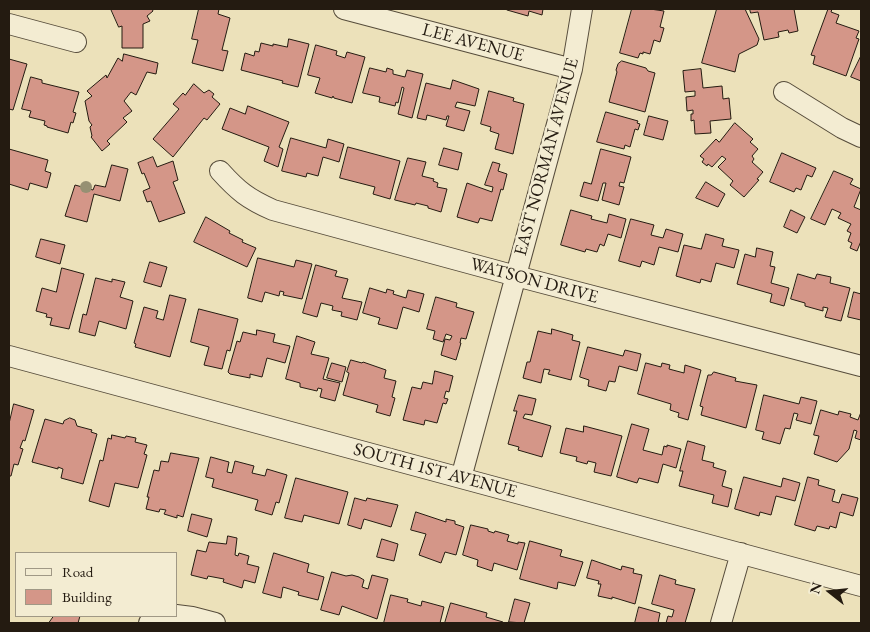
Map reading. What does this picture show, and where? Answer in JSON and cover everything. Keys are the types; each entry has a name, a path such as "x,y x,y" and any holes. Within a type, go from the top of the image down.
{"street":[{"name":"LEE AVENUE","path":"344,9 572,69"},
{"name":"EAST NORMAN AVENUE","path":"461,478 572,69 582,9"},
{"path":"9,24 76,42"},
{"path":"784,92 842,128 861,137"},
{"name":"WATSON DRIVE","path":"220,171 238,190 253,201 273,210 861,366"},
{"name":"SOUTH 1ST AVENUE","path":"9,356 861,586"},
{"path":"721,623 741,553"},
{"path":"178,615 215,623"}],"building":[{"path":"111,9 152,9 153,11 147,16 150,21 143,24 143,48 122,48 122,26 119,27"},
{"path":"199,9 219,9 218,14 230,18 222,50 228,51 223,71 192,63 198,40 192,39"},
{"path":"507,9 543,9 542,15 529,11 528,16"},
{"path":"632,9 664,11 660,27 664,28 660,42 654,40 650,54 640,53 638,58 620,53"},
{"path":"717,9 745,9 759,39 757,45 739,54 735,72 702,63"},
{"path":"750,9 794,9 798,31 789,33 788,30 778,32 779,37 764,40 758,12 751,13"},
{"path":"828,9 832,9 831,12 839,15 836,23 859,31 856,38 859,39 846,76 813,64 815,56 811,55"},
{"path":"289,39 309,44 298,87 241,70 245,53 254,56 255,51 259,52 261,43 287,47"},
{"path":"316,45 337,51 336,55 345,58 347,52 365,57 352,103 334,98 333,96 332,98 315,93 320,78 308,75"},
{"path":"124,54 158,63 156,74 147,72 136,95 131,92 124,101 132,111 123,118 127,122 107,141 110,144 102,151 91,137 90,127 92,125 89,121 85,101 92,96 87,91 106,75 107,78 118,58 122,61"},
{"path":"861,56 861,81 851,77"},
{"path":"9,59 27,64 13,110 9,109"},
{"path":"622,61 646,68 648,71 655,73 645,112 609,102 616,70 618,64"},
{"path":"370,68 386,72 387,68 393,70 393,74 405,77 407,70 423,74 412,118 398,114 404,88 402,87 398,103 396,102 395,106 379,102 380,97 363,93"},
{"path":"701,69 703,88 722,86 723,99 729,98 731,119 710,121 711,133 695,134 694,120 691,121 693,110 687,111 686,97 695,96 695,91 685,92 683,71"},
{"path":"31,77 42,80 42,83 79,92 73,112 76,113 68,133 47,127 44,125 45,121 29,117 31,111 22,109"},
{"path":"453,80 479,89 475,106 457,102 455,107 470,111 464,131 446,126 449,116 447,116 446,120 427,115 426,120 417,118 426,83 450,89"},
{"path":"194,84 204,93 209,90 214,94 212,97 220,104 207,120 204,118 173,157 153,139 179,109 173,104 183,93 185,95"},
{"path":"489,91 514,98 513,101 524,104 513,154 495,149 499,134 490,131 491,127 481,124"},
{"path":"248,106 289,122 279,147 283,149 278,167 264,161 269,147 222,129 230,108 245,114"},
{"path":"606,112 638,121 637,123 640,124 638,130 635,129 630,147 625,145 624,149 597,142"},
{"path":"649,116 668,121 663,140 644,135"},
{"path":"735,123 753,139 750,142 758,149 752,156 754,159 752,162 763,172 757,179 759,180 744,197 730,185 733,181 718,167 726,159 722,156 712,167 702,162 704,159 700,156 716,139 719,142"},
{"path":"291,138 326,148 328,139 344,144 339,162 323,157 318,176 307,173 306,177 282,171"},
{"path":"348,147 400,161 390,199 373,194 375,187 340,178"},
{"path":"444,148 462,153 458,170 439,165"},
{"path":"9,149 48,160 45,171 51,173 47,188 30,183 28,190 9,184"},
{"path":"601,149 631,157 624,183 620,182 619,186 624,187 619,205 602,200 606,183 603,183 598,201 580,196 584,182 591,184"},
{"path":"782,153 816,168 812,177 807,175 801,190 796,188 794,192 770,182"},
{"path":"153,157 157,167 173,161 178,180 173,182 185,213 159,222 151,201 147,202 143,191 150,188 138,163"},
{"path":"408,158 426,162 422,176 434,179 433,181 438,183 437,187 447,189 441,212 428,208 428,206 395,200"},
{"path":"493,162 500,164 498,171 507,174 492,221 480,218 478,223 457,217 467,183 492,192 493,187 485,185"},
{"path":"112,165 128,169 120,201 94,194 87,222 65,216 75,185 93,190 95,185 105,187"},
{"path":"834,171 853,179 850,184 861,189 854,207 861,210 861,241 857,251 850,248 852,243 848,241 851,233 847,231 851,224 838,218 841,213 832,209 825,225 811,219"},
{"path":"706,182 725,194 718,207 696,198"},
{"path":"571,210 592,216 591,219 607,223 609,214 626,219 621,238 608,234 604,246 600,244 597,252 586,249 585,252 561,245"},
{"path":"791,210 805,217 797,233 784,227"},
{"path":"206,217 243,240 242,242 256,248 247,267 194,242"},
{"path":"631,219 654,225 651,235 663,238 666,229 683,234 678,252 659,247 654,265 642,261 640,267 619,261"},
{"path":"706,234 724,239 722,246 739,250 734,268 716,263 711,282 701,279 700,283 676,276 684,245 701,249"},
{"path":"41,239 65,245 60,264 36,257"},
{"path":"757,248 773,252 770,266 775,267 771,283 789,288 784,306 770,302 772,294 737,284 745,254 755,257"},
{"path":"258,258 294,267 296,260 312,264 302,299 283,295 284,292 280,291 279,296 265,292 262,302 248,298"},
{"path":"150,262 167,267 161,287 144,282"},
{"path":"316,265 337,271 335,276 348,279 342,298 362,302 357,320 341,316 342,312 332,310 333,306 321,303 317,317 303,313"},
{"path":"62,268 84,274 69,329 50,325 52,318 46,317 47,314 36,311 42,288 56,292"},
{"path":"798,274 815,279 817,274 831,277 830,283 850,288 841,321 825,317 828,308 823,307 823,311 805,306 805,303 791,299"},
{"path":"96,278 112,282 112,279 125,282 120,297 133,301 126,329 99,321 95,336 79,332 83,314 86,315"},
{"path":"370,288 386,293 387,289 394,291 393,294 406,298 408,290 424,294 419,312 403,307 397,329 378,324 380,318 363,313"},
{"path":"854,292 861,294 861,320 848,317"},
{"path":"170,295 186,299 170,357 135,347 136,344 134,343 144,307 158,311 156,318 163,320"},
{"path":"436,297 457,303 456,307 474,312 466,339 461,338 456,360 441,355 445,339 450,340 452,336 446,334 443,342 433,339 435,331 427,329"},
{"path":"199,309 238,319 230,351 227,350 222,369 204,365 209,347 191,342"},
{"path":"552,329 573,335 572,340 580,342 571,380 548,374 550,370 544,369 541,383 523,378 527,362 530,362 538,331 551,334"},
{"path":"257,330 275,334 273,342 290,346 285,363 267,358 262,377 250,374 250,378 230,374 228,372 237,341 240,342 243,332 256,335"},
{"path":"297,336 315,342 311,354 329,358 323,379 340,383 335,401 320,397 322,389 318,388 317,391 300,387 300,383 286,379"},
{"path":"588,347 623,356 625,350 641,354 637,371 619,366 615,382 609,381 606,391 588,386 589,380 580,377"},
{"path":"351,360 386,370 384,378 396,381 392,397 395,398 390,416 376,412 378,405 343,395"},
{"path":"332,363 346,367 342,382 327,378"},
{"path":"646,363 661,367 662,363 670,365 669,369 684,373 685,365 701,370 688,420 678,417 679,413 670,410 671,404 638,394"},
{"path":"435,371 453,376 449,392 446,391 444,398 448,399 446,404 443,403 437,423 425,420 424,425 403,420 412,387 421,389 423,382 432,384"},
{"path":"714,372 736,378 735,381 757,385 746,428 701,415 703,407 700,406 708,375"},
{"path":"519,395 536,399 532,415 525,414 523,418 551,426 542,457 518,450 519,447 508,444 517,411 514,411"},
{"path":"764,395 799,404 801,397 817,401 811,424 796,420 798,414 794,413 790,429 785,428 780,444 762,439 764,432 756,430"},
{"path":"14,404 34,410 25,441 23,440 20,448 23,449 18,465 14,464 11,476 9,476 9,424"},
{"path":"821,410 838,415 839,411 851,414 850,417 858,420 861,412 861,440 855,438 857,431 854,430 849,449 837,462 814,454 819,436 814,435"},
{"path":"70,418 75,420 77,426 92,430 91,432 97,434 83,484 61,478 63,469 32,462 45,419 63,424 64,421"},
{"path":"632,424 649,429 643,450 662,455 664,446 667,447 667,445 681,449 676,468 663,464 658,483 639,478 637,483 617,477"},
{"path":"584,426 622,436 611,476 594,472 596,463 588,461 587,464 576,461 577,457 560,453 566,428 583,432"},
{"path":"112,435 136,438 135,442 147,445 144,454 147,455 138,488 115,483 109,507 89,501 100,460 103,461 108,438 111,439"},
{"path":"688,441 705,446 702,460 714,463 713,467 726,471 722,486 732,489 728,507 712,503 714,495 679,486 683,471 680,471"},
{"path":"171,453 199,458 183,517 177,515 177,518 164,514 166,510 160,509 159,512 146,509 154,470 159,471 161,461 168,462"},
{"path":"211,457 229,462 227,472 232,473 235,461 254,466 252,473 265,476 267,469 287,475 279,503 276,502 272,515 255,510 258,500 212,487 214,479 206,477"},
{"path":"744,477 781,487 783,478 800,483 795,501 776,496 771,515 760,512 759,516 735,509"},
{"path":"808,477 819,480 818,485 835,490 832,501 839,503 842,494 858,498 853,516 840,512 836,528 830,526 829,529 817,526 815,531 795,525"},
{"path":"296,478 348,492 339,524 304,515 302,522 285,518"},
{"path":"355,498 366,501 367,498 398,505 391,527 364,519 361,529 348,525"},
{"path":"416,512 446,522 446,519 455,521 455,524 464,527 456,555 445,552 441,563 419,555 426,534 411,530"},
{"path":"192,514 212,519 207,537 188,531"},
{"path":"471,525 488,529 488,531 494,533 495,531 509,535 507,541 518,544 518,542 525,543 517,570 494,563 492,571 477,566 478,560 463,555"},
{"path":"228,536 237,538 235,555 238,556 239,553 249,556 247,564 259,567 255,583 244,580 242,588 223,582 224,579 208,576 207,579 191,575 197,550 206,552 209,542 226,544"},
{"path":"382,539 398,544 394,561 377,557"},
{"path":"530,541 562,550 560,556 583,562 575,586 558,582 557,589 520,579"},
{"path":"274,553 309,564 307,572 324,577 318,600 298,595 299,592 283,587 281,598 263,593"},
{"path":"592,560 621,570 622,566 634,569 633,573 642,575 635,604 612,597 612,599 598,596 601,584 598,584 599,581 587,578"},
{"path":"332,572 359,577 364,580 362,587 368,589 372,575 388,579 377,619 342,606 339,615 321,610"},
{"path":"660,575 676,580 675,584 695,589 685,623 666,623 668,616 672,617 674,610 652,604"},
{"path":"391,595 408,599 407,602 421,606 422,601 444,607 440,623 384,623"},
{"path":"515,599 530,603 524,623 509,622"},
{"path":"451,603 487,613 486,617 503,623 445,623"},
{"path":"639,607 660,613 658,623 635,623"},
{"path":"53,617 80,617 78,623 49,623"}]}
